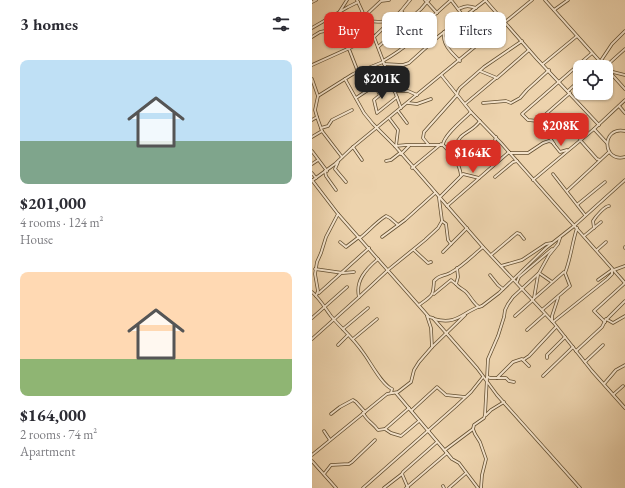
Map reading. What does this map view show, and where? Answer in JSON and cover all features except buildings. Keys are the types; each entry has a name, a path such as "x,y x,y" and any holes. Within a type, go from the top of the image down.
{"street":[{"path":"312,2 316,0"},
{"path":"339,12 347,0"},
{"path":"369,12 381,1 389,0"},
{"path":"401,11 410,0"},
{"path":"437,13 451,0 460,12"},
{"path":"471,12 486,0 496,12"},
{"path":"506,21 532,0"},
{"path":"545,0 598,60"},
{"path":"554,10 568,0"},
{"path":"339,12 358,1 363,12"},
{"path":"417,12 427,1 436,12"},
{"path":"458,9 462,6 476,8"},
{"path":"312,28 324,21"},
{"path":"506,23 598,125"},
{"path":"382,29 374,37 390,78 400,110 407,123"},
{"path":"601,60 625,30"},
{"path":"312,37 321,31 324,32"},
{"path":"444,32 443,36 446,45 460,61"},
{"path":"384,62 403,65 409,64 430,43 444,32"},
{"path":"543,64 577,36"},
{"path":"428,144 423,138 424,132 457,95 460,88 480,71 522,41"},
{"path":"378,47 382,44"},
{"path":"318,96 358,72 384,62 401,48"},
{"path":"475,48 312,181 338,214 430,317 446,321 465,315 499,294 513,279 625,180"},
{"path":"312,65 348,49 358,72"},
{"path":"613,60 625,49"},
{"path":"465,104 529,50"},
{"path":"573,88 538,120 528,120 522,114 592,53"},
{"path":"483,103 511,103 520,98 549,70"},
{"path":"480,71 496,78"},
{"path":"613,72 625,75"},
{"path":"442,76 471,112 496,137 625,283 594,311 606,320 613,323 625,316"},
{"path":"613,76 625,89"},
{"path":"356,98 390,78"},
{"path":"312,79 312,83 318,96 315,110 322,131 341,158"},
{"path":"345,79 364,112 377,129 395,146 412,168 467,228 483,248 533,299 625,408"},
{"path":"375,86 380,95 374,100 377,113 396,97"},
{"path":"394,91 408,91 417,95"},
{"path":"408,103 417,104 431,99"},
{"path":"533,180 594,129 625,100"},
{"path":"619,106 625,113"},
{"path":"321,128 325,128 332,120 352,110"},
{"path":"412,168 442,144 447,138 448,133 461,123 471,112"},
{"path":"312,120 318,117"},
{"path":"390,118 398,130 395,146"},
{"path":"538,120 560,152 569,150"},
{"path":"456,146 459,137 473,129 480,121"},
{"path":"594,129 607,143 609,152 616,157 625,157"},
{"path":"312,137 322,131"},
{"path":"607,143 612,133 617,131 625,132"},
{"path":"494,152 492,149 496,137"},
{"path":"580,140 598,160"},
{"path":"447,206 509,152 526,154 543,142 550,141 554,144"},
{"path":"395,146 442,144 456,159 461,175"},
{"path":"386,161 391,160 410,145"},
{"path":"353,147 362,160"},
{"path":"312,151 326,171 326,176 336,190"},
{"path":"567,191 598,160 609,152"},
{"path":"341,158 335,169 346,182"},
{"path":"312,164 318,160"},
{"path":"495,177 513,162 517,161"},
{"path":"312,173 316,178"},
{"path":"553,174 586,215"},
{"path":"439,198 461,175 469,175 479,178"},
{"path":"578,204 605,182"},
{"path":"382,238 435,193"},
{"path":"312,339 335,320 388,270 414,250 438,228 442,221 439,198"},
{"path":"594,228 593,220 606,206 609,206"},
{"path":"312,276 326,237 338,214"},
{"path":"340,242 346,248 373,227 378,220 386,216 398,225"},
{"path":"442,221 446,224 448,240 451,244"},
{"path":"584,236 601,222"},
{"path":"443,252 467,228"},
{"path":"542,310 570,286 565,275 577,228"},
{"path":"491,255 517,233 524,239"},
{"path":"485,415 488,359 498,336 505,310 513,297 538,274 549,255 557,246 560,237"},
{"path":"597,250 606,242"},
{"path":"501,266 522,260 546,244 553,243"},
{"path":"517,283 518,277 557,246"},
{"path":"317,295 369,248"},
{"path":"433,294 434,281 437,277 450,274 483,248"},
{"path":"414,250 428,263 431,262"},
{"path":"359,297 357,289 358,282 362,278 364,271 378,259"},
{"path":"598,280 613,270 625,266"},
{"path":"456,284 458,277 457,268"},
{"path":"315,270 343,273 354,272"},
{"path":"315,270 317,295"},
{"path":"552,322 612,274 613,270"},
{"path":"515,316 566,271"},
{"path":"538,274 552,282"},
{"path":"533,299 538,274"},
{"path":"490,275 503,289"},
{"path":"419,305 451,280 467,293 475,304 480,307"},
{"path":"498,285 499,294"},
{"path":"312,318 347,287"},
{"path":"312,292 317,295 335,320 353,339 383,382 392,389 391,393"},
{"path":"552,322 552,316 558,297"},
{"path":"576,351 602,327 606,320 625,301"},
{"path":"343,329 368,308"},
{"path":"426,313 431,328 432,347"},
{"path":"527,330 545,314"},
{"path":"312,455 387,394 396,392 411,382 414,370 419,362 432,347 465,315"},
{"path":"433,318 504,402 580,488"},
{"path":"353,339 377,319"},
{"path":"497,378 513,362 520,359 523,360 529,356 556,327"},
{"path":"338,345 348,335"},
{"path":"548,358 547,355 565,337"},
{"path":"585,362 603,345"},
{"path":"543,376 573,347 581,346"},
{"path":"523,360 529,366"},
{"path":"604,384 620,367 625,365"},
{"path":"487,376 490,378 506,378 509,381 514,382"},
{"path":"363,488 456,406 471,392 483,377"},
{"path":"614,394 623,386"},
{"path":"412,410 437,387 446,395 465,397"},
{"path":"396,392 437,442 452,459 458,462 480,488"},
{"path":"331,414 353,400 364,412 368,421 378,430 385,429 409,408"},
{"path":"445,450 473,429 474,425 484,418 485,415 491,410 504,402"},
{"path":"385,429 391,433 401,436 419,421"},
{"path":"473,429 480,442 486,459 480,488"},
{"path":"324,431 330,440"},
{"path":"324,474 331,465 349,464 354,461 375,440"},
{"path":"384,488 402,474 437,442"},
{"path":"407,488 447,453"},
{"path":"312,461 336,488"},
{"path":"449,488 466,473"},
{"path":"402,474 407,484 407,488"}]}
